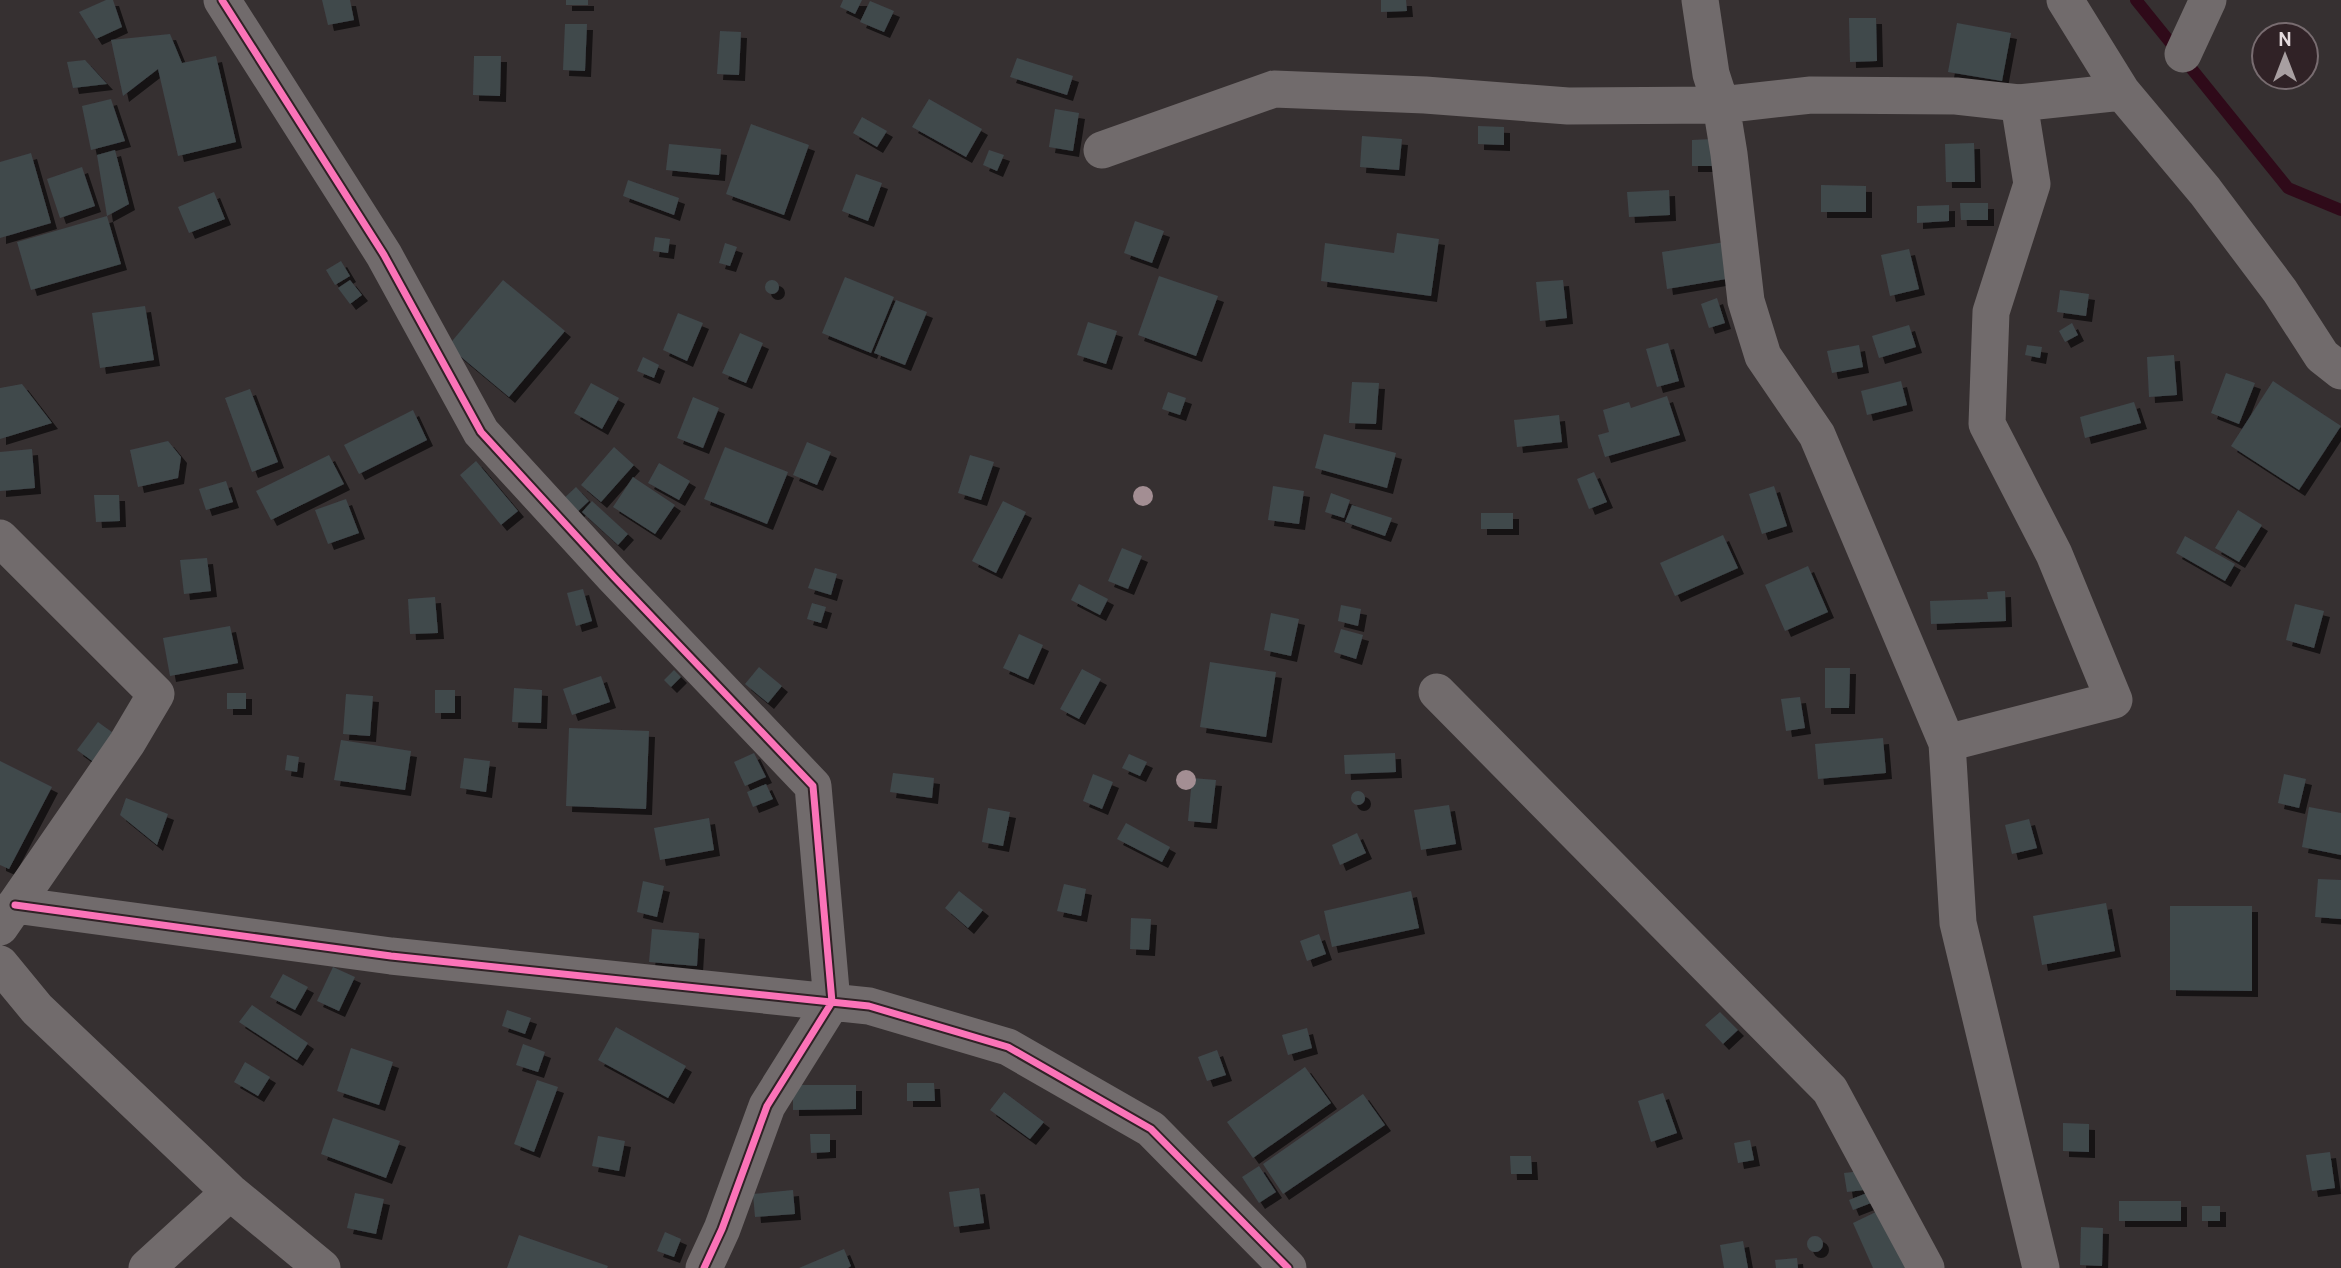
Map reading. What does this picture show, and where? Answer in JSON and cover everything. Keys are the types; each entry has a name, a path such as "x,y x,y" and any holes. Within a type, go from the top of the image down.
{"street":[{"path":"222,0 384,254 481,432 614,578 813,786 832,1002 767,1106 722,1229 704,1268"},
{"path":"1700,0 1711,74 1721,105 1746,301 1763,356 1817,435 1947,743 1958,923 2041,1268"},
{"path":"2065,0 2122,92 2205,191 2280,291 2322,356 2341,371"},
{"path":"2183,54 2208,0"},
{"path":"1102,150 1275,89 1425,95 1568,106 1721,105 1811,95 1956,96 2019,103 2122,92"},
{"path":"1947,743 2114,700 2054,554 1987,424 1991,312 2032,184 2019,103"},
{"path":"0,538 156,694 127,743 7,916 869,1006 1009,1047 1151,1129 1288,1268"},
{"path":"1437,692 1830,1090 1926,1268"},
{"path":"0,964 37,1009 230,1192 321,1268"},
{"path":"147,1268 230,1192"}],"building":[{"path":"106,0 113,0 122,27 96,39 79,12"},
{"path":"322,0 350,0 354,20 328,25"},
{"path":"566,0 588,0 588,5 566,5"},
{"path":"843,0 862,0 855,14 840,7"},
{"path":"1381,0 1406,0 1407,11 1381,12"},
{"path":"870,1 894,11 884,32 860,22"},
{"path":"1849,18 1876,18 1877,61 1850,62"},
{"path":"1957,23 2011,33 2002,81 1948,72"},
{"path":"565,24 587,24 585,71 563,70"},
{"path":"720,31 741,32 739,75 717,74"},
{"path":"170,34 182,63 216,56 236,142 178,156 158,69 123,96 111,40"},
{"path":"474,56 501,56 500,96 473,95"},
{"path":"1017,58 1073,76 1067,95 1010,77"},
{"path":"85,60 107,84 73,88 67,62"},
{"path":"111,99 125,141 91,150 82,106"},
{"path":"929,99 982,129 966,157 912,127"},
{"path":"1055,109 1079,113 1073,151 1049,147"},
{"path":"862,117 887,131 877,147 853,133"},
{"path":"751,124 809,145 784,215 726,194"},
{"path":"1478,126 1504,127 1504,145 1478,144"},
{"path":"1362,136 1402,139 1399,170 1360,167"},
{"path":"1712,139 1713,166 1692,166 1692,140"},
{"path":"1974,143 1975,182 1946,182 1945,144"},
{"path":"669,144 721,149 719,175 666,170"},
{"path":"115,150 129,204 107,216 97,155"},
{"path":"989,150 1004,155 997,171 983,165"},
{"path":"31,153 51,223 0,238 0,162"},
{"path":"82,167 95,206 60,218 47,179"},
{"path":"856,174 882,183 868,221 842,211"},
{"path":"628,180 679,198 674,215 623,196"},
{"path":"1821,185 1866,186 1866,212 1821,212"},
{"path":"1669,190 1670,215 1629,217 1627,192"},
{"path":"214,192 225,219 189,233 178,207"},
{"path":"1960,203 1988,203 1988,220 1961,220"},
{"path":"1949,205 1949,221 1917,223 1917,206"},
{"path":"107,216 121,264 31,290 17,242"},
{"path":"1135,221 1164,231 1152,263 1124,253"},
{"path":"1397,233 1439,239 1431,296 1321,281 1325,243 1394,253"},
{"path":"655,237 670,239 668,253 653,251"},
{"path":"1725,242 1732,278 1667,289 1662,252"},
{"path":"725,243 737,247 730,266 719,263"},
{"path":"1909,249 1919,289 1890,296 1881,255"},
{"path":"341,261 350,276 335,285 326,270"},
{"path":"1159,276 1218,296 1196,356 1138,335"},
{"path":"845,277 894,297 871,353 822,333"},
{"path":"350,280 362,295 350,304 338,288"},
{"path":"503,280 565,331 509,397 448,346"},
{"path":"772,280 777,282 777,292 772,294 767,292 765,287 767,282"},
{"path":"1563,280 1567,318 1540,321 1536,282"},
{"path":"2060,290 2089,294 2086,316 2057,312"},
{"path":"1717,298 1725,323 1709,328 1701,304"},
{"path":"896,300 927,312 905,365 874,353"},
{"path":"145,306 154,360 100,368 92,313"},
{"path":"678,313 703,323 687,361 663,350"},
{"path":"1088,322 1117,331 1106,364 1077,355"},
{"path":"2072,323 2078,335 2065,342 2059,331"},
{"path":"1909,325 1916,347 1879,358 1872,336"},
{"path":"740,333 763,343 746,383 722,373"},
{"path":"1668,343 1679,381 1657,387 1646,349"},
{"path":"1859,345 1863,367 1832,373 1827,351"},
{"path":"2027,345 2042,347 2040,358 2025,355"},
{"path":"2174,355 2177,395 2149,397 2147,357"},
{"path":"643,357 659,365 654,378 637,371"},
{"path":"2226,373 2255,383 2239,424 2211,413"},
{"path":"1901,381 1907,405 1867,415 1861,391"},
{"path":"2273,381 2341,426 2299,490 2231,446"},
{"path":"1352,382 1379,383 1376,424 1349,423"},
{"path":"591,383 619,398 602,429 574,413"},
{"path":"22,384 52,423 0,439 0,388"},
{"path":"250,389 278,462 252,472 225,398"},
{"path":"1168,392 1186,398 1180,415 1162,409"},
{"path":"1667,396 1680,435 1605,457 1598,435 1609,432 1603,410 1629,402 1631,408"},
{"path":"693,397 719,408 703,448 677,438"},
{"path":"2134,402 2141,423 2085,438 2080,417"},
{"path":"413,410 427,440 359,474 344,445"},
{"path":"1559,415 1562,442 1517,447 1514,420"},
{"path":"1324,434 1396,453 1387,488 1315,468"},
{"path":"168,441 181,457 178,478 138,487 130,450"},
{"path":"807,442 831,452 817,485 793,475"},
{"path":"614,447 634,465 601,502 581,485"},
{"path":"725,447 788,472 767,524 704,499"},
{"path":"32,449 35,488 0,491 0,452"},
{"path":"329,455 344,484 271,520 256,491"},
{"path":"970,455 994,462 981,500 958,493"},
{"path":"476,461 518,511 501,525 460,475"},
{"path":"659,463 690,481 679,500 648,483"},
{"path":"1594,472 1607,502 1589,509 1577,479"},
{"path":"633,477 675,505 655,534 613,507"},
{"path":"226,481 233,502 206,510 199,489"},
{"path":"1273,486 1304,491 1299,524 1268,520"},
{"path":"1774,486 1787,526 1762,534 1749,494"},
{"path":"576,487 589,501 574,515 561,501"},
{"path":"1331,493 1350,500 1344,518 1325,512"},
{"path":"94,495 119,495 120,521 96,522"},
{"path":"346,499 359,533 328,544 315,510"},
{"path":"592,501 628,534 618,545 582,512"},
{"path":"1003,501 1026,512 996,573 972,561"},
{"path":"1352,505 1392,518 1385,536 1345,522"},
{"path":"2238,510 2262,525 2239,562 2215,548"},
{"path":"1481,513 1513,513 1513,529 1481,529"},
{"path":"1723,535 1738,568 1675,596 1660,563"},
{"path":"2185,536 2235,564 2225,581 2176,553"},
{"path":"1122,548 1142,556 1128,589 1108,581"},
{"path":"207,558 211,591 184,594 180,560"},
{"path":"1808,566 1828,612 1785,631 1765,585"},
{"path":"815,568 837,574 831,595 808,588"},
{"path":"1079,584 1108,599 1100,615 1071,600"},
{"path":"583,589 592,621 576,626 567,593"},
{"path":"2005,591 2006,621 1931,624 1930,601 1988,599 1987,592"},
{"path":"435,597 438,633 410,634 408,599"},
{"path":"812,603 826,607 821,623 807,619"},
{"path":"2295,604 2324,611 2314,648 2286,640"},
{"path":"1341,605 1361,609 1358,626 1338,621"},
{"path":"1271,613 1299,619 1291,656 1264,650"},
{"path":"230,626 238,663 170,676 163,638"},
{"path":"1341,629 1363,635 1356,659 1334,652"},
{"path":"1019,634 1043,645 1028,679 1003,668"},
{"path":"1210,662 1276,672 1266,737 1200,727"},
{"path":"759,667 782,686 768,703 745,684"},
{"path":"1825,668 1850,668 1849,708 1825,708"},
{"path":"1082,669 1101,679 1079,719 1060,709"},
{"path":"674,670 681,677 671,687 664,680"},
{"path":"601,676 610,702 572,715 563,689"},
{"path":"514,688 542,690 541,723 512,722"},
{"path":"435,690 455,690 455,713 435,713"},
{"path":"227,693 246,693 246,709 227,709"},
{"path":"346,694 373,696 370,736 343,734"},
{"path":"1800,697 1805,728 1786,731 1781,699"},
{"path":"98,722 127,743 106,771 77,750"},
{"path":"569,728 649,731 646,809 566,806"},
{"path":"1883,738 1886,773 1818,779 1815,744"},
{"path":"341,740 411,751 405,790 334,780"},
{"path":"754,753 766,777 745,786 734,762"},
{"path":"1395,753 1396,772 1345,774 1344,755"},
{"path":"1129,754 1147,762 1140,776 1122,768"},
{"path":"287,755 299,757 297,772 285,770"},
{"path":"464,758 490,761 486,792 460,788"},
{"path":"0,761 52,787 9,869 0,865"},
{"path":"893,773 934,778 932,798 890,792"},
{"path":"1093,774 1113,782 1102,809 1083,801"},
{"path":"2284,774 2306,779 2299,808 2278,803"},
{"path":"1192,778 1216,780 1211,823 1188,821"},
{"path":"766,784 773,799 753,807 747,792"},
{"path":"1355,791 1361,791 1365,798 1361,805 1355,805 1351,801 1351,795"},
{"path":"126,798 168,814 157,845 120,815"},
{"path":"1449,805 1456,844 1421,850 1414,810"},
{"path":"2309,807 2341,813 2341,855 2302,847"},
{"path":"988,808 1010,812 1003,846 982,842"},
{"path":"709,818 714,850 660,860 654,828"},
{"path":"2029,819 2037,848 2012,854 2005,825"},
{"path":"1126,823 1170,847 1162,862 1117,839"},
{"path":"1357,833 1366,853 1340,865 1332,845"},
{"path":"2318,879 2341,880 2341,919 2315,917"},
{"path":"643,881 664,886 657,917 637,912"},
{"path":"1064,884 1086,889 1081,916 1057,911"},
{"path":"959,891 983,910 968,928 945,908"},
{"path":"1411,891 1419,928 1332,947 1324,911"},
{"path":"2106,903 2115,951 2042,965 2033,916"},
{"path":"2170,906 2252,906 2252,991 2170,990"},
{"path":"1131,918 1151,919 1149,950 1130,949"},
{"path":"652,929 699,933 697,966 649,962"},
{"path":"1319,934 1326,954 1307,961 1300,941"},
{"path":"333,967 355,977 339,1011 317,1001"},
{"path":"283,974 308,987 295,1010 270,997"},
{"path":"252,1005 308,1043 297,1060 239,1022"},
{"path":"507,1010 531,1018 525,1034 502,1026"},
{"path":"1720,1012 1738,1030 1723,1044 1705,1025"},
{"path":"616,1027 686,1066 668,1098 598,1060"},
{"path":"1307,1028 1312,1048 1288,1055 1282,1035"},
{"path":"523,1044 545,1052 538,1072 516,1065"},
{"path":"351,1048 393,1062 379,1105 337,1091"},
{"path":"1217,1050 1226,1075 1207,1081 1198,1057"},
{"path":"245,1062 270,1077 258,1096 234,1082"},
{"path":"1305,1067 1331,1103 1253,1158 1227,1122"},
{"path":"537,1080 558,1087 534,1152 514,1144"},
{"path":"907,1083 934,1083 935,1101 907,1101"},
{"path":"793,1085 856,1085 856,1109 793,1110"},
{"path":"1004,1092 1044,1122 1030,1139 990,1110"},
{"path":"1663,1093 1677,1133 1651,1142 1638,1101"},
{"path":"1363,1094 1385,1125 1283,1194 1263,1164"},
{"path":"333,1118 400,1141 386,1178 321,1154"},
{"path":"2063,1123 2089,1124 2089,1152 2063,1151"},
{"path":"810,1134 830,1134 830,1152 811,1153"},
{"path":"598,1136 625,1141 619,1171 592,1166"},
{"path":"1750,1140 1754,1160 1738,1163 1734,1143"},
{"path":"2330,1152 2335,1188 2312,1191 2306,1155"},
{"path":"1510,1156 1531,1156 1532,1174 1511,1174"},
{"path":"1259,1166 1276,1192 1259,1203 1242,1177"},
{"path":"1862,1171 1864,1190 1847,1192 1844,1173"},
{"path":"979,1188 984,1223 954,1227 949,1192"},
{"path":"793,1190 795,1214 755,1217 753,1194"},
{"path":"355,1193 384,1199 376,1234 347,1228"},
{"path":"1867,1193 1871,1203 1853,1210 1849,1200"},
{"path":"2119,1201 2181,1201 2181,1221 2119,1221"},
{"path":"2202,1206 2220,1206 2220,1221 2202,1221"},
{"path":"1882,1209 1909,1268 1873,1268 1853,1223"},
{"path":"2081,1227 2103,1228 2102,1266 2080,1265"},
{"path":"665,1232 681,1239 674,1257 657,1251"},
{"path":"519,1235 608,1266 507,1268"},
{"path":"1815,1236 1823,1244 1815,1252 1807,1244"},
{"path":"1743,1241 1748,1268 1724,1268 1720,1245"},
{"path":"844,1249 851,1266 848,1268 799,1268"},
{"path":"1797,1258 1798,1268 1776,1268 1775,1260"}],"waterway":[{"path":"2136,0 2288,188 2341,210"}],"cycle path":[{"path":"222,0 384,255 481,432 614,577 813,786 832,1002 767,1106 722,1229 704,1268"},
{"path":"15,905 391,956 869,1006 1008,1047 1151,1129 1288,1268"}]}
